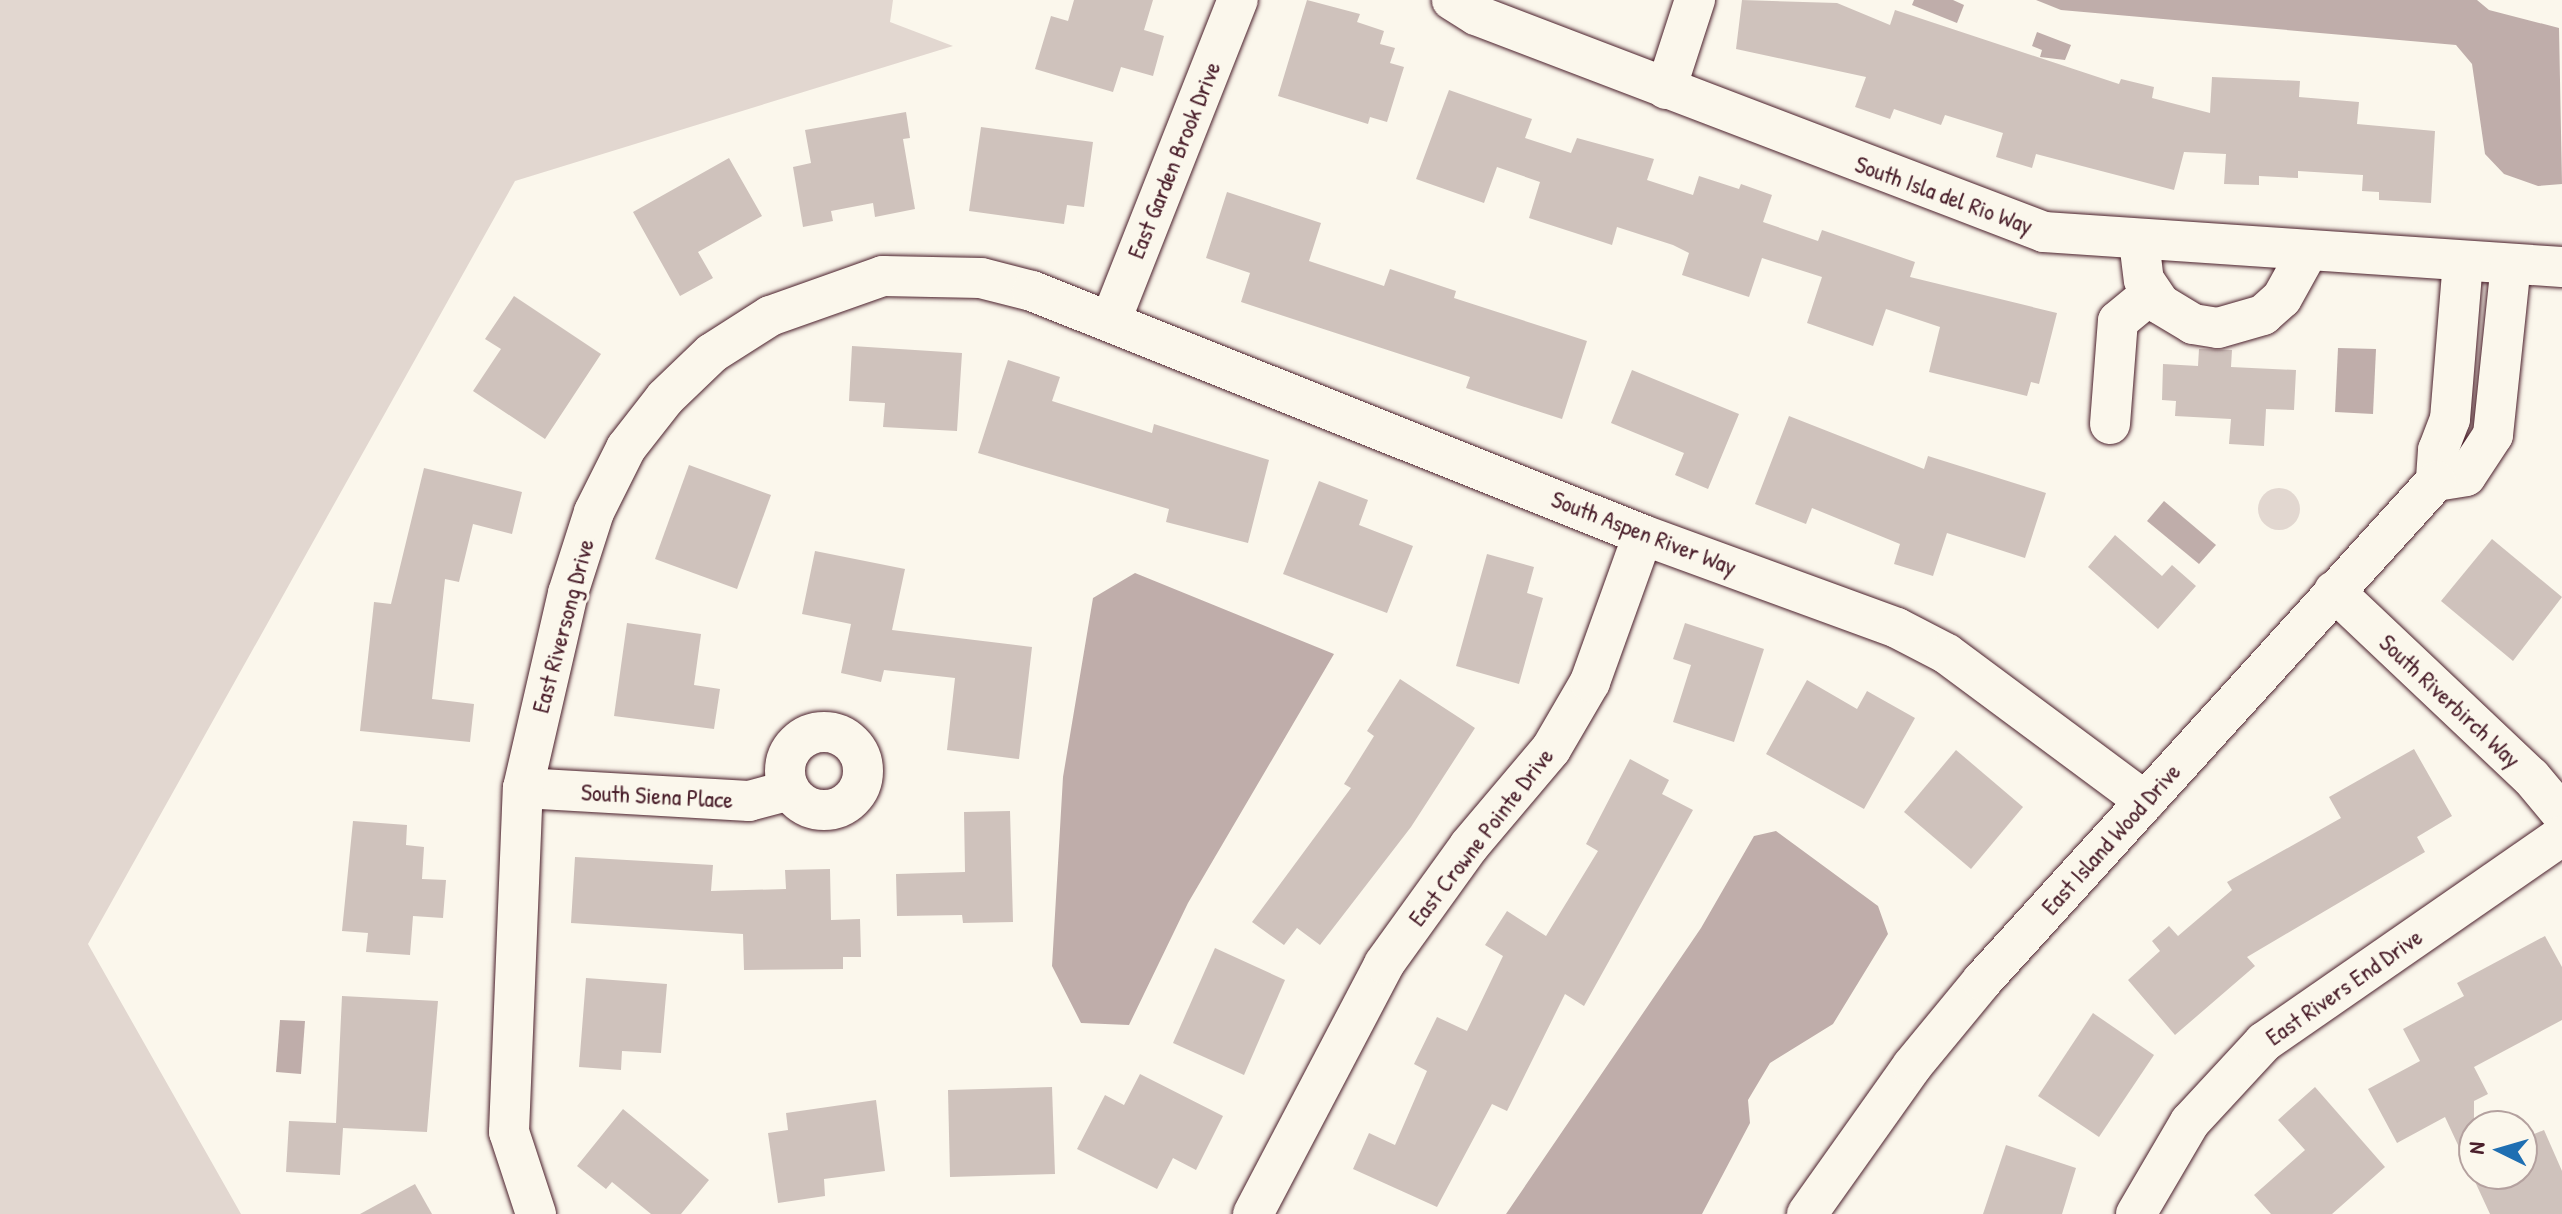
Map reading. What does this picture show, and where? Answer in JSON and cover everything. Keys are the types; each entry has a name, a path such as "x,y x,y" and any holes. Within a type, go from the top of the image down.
{"street":[{"name":"East Garden Brook Drive","path":"1111,320 1238,0"},
{"name":"South Isla del Rio Way","path":"1452,0 1666,89 2000,219 2044,232 2139,241 2562,267"},
{"path":"1666,89 1695,0"},
{"path":"2139,241 2152,293 2173,316 2193,324 2240,325 2282,298 2308,251"},
{"path":"2436,481 2438,450 2450,419 2463,261"},
{"name":"East Island Wood Drive","path":"1807,1214 1912,1066 2145,801 2436,481 2466,476 2493,435 2511,264"},
{"name":"East Riversong Drive","path":"536,1214 509,1132 523,788 568,593 594,512 626,448 665,398 712,353 770,316 883,276 981,278 1111,320"},
{"path":"2110,424 2118,321 2152,293"},
{"name":"South Aspen River Way","path":"1111,320 1643,535 1897,628 1947,654 2145,801"},
{"name":"East Crowne Pointe Drive","path":"1253,1214 1384,964 1469,846 1551,749 1590,682 1643,535"},
{"name":"South Riverbirch Way","path":"2334,591 2531,777 2562,814"},
{"name":"South Siena Place","path":"523,788 749,801 790,790"},
{"name":"East Rivers End Drive","path":"2136,1214 2190,1122 2264,1042 2562,836"}],"shaded area":[{"path":"0,0 893,0 890,22 953,46 515,181 88,944 241,1214 0,1214"},
{"path":"1914,0 1953,0 1964,5 1957,23 1912,5"},
{"path":"2036,0 2477,0 2489,10 2559,28 2562,184 2538,186 2504,174 2485,154 2472,64 2456,45 2061,10"},
{"path":"2037,32 2071,45 2065,60 2040,57 2042,50 2032,46"},
{"path":"2338,348 2376,349 2373,414 2335,412"},
{"path":"2279,488 2294,494 2300,509 2294,524 2279,530 2264,524 2258,509 2264,494"},
{"path":"2164,501 2216,545 2199,564 2147,521"},
{"path":"1135,573 1334,654 1188,903 1129,1025 1081,1023 1052,966 1063,777 1093,598"},
{"path":"1776,831 1878,906 1888,934 1833,1024 1770,1063 1748,1100 1750,1123 1702,1214 1506,1214 1701,928 1754,836"},
{"path":"280,1020 305,1021 301,1074 276,1072"}],"building":[{"path":"1074,0 1153,0 1144,30 1164,36 1153,76 1121,67 1113,92 1035,69 1051,16 1068,21"},
{"path":"1307,0 1360,14 1357,22 1384,31 1380,44 1395,48 1390,63 1404,67 1387,122 1370,117 1368,124 1278,96"},
{"path":"1742,0 1837,3 1890,25 1895,10 2119,84 2121,79 2154,87 2152,98 2210,113 2212,77 2300,81 2299,97 2359,102 2357,124 2435,131 2431,203 2379,200 2379,192 2362,191 2363,175 2298,171 2298,178 2259,176 2259,185 2224,184 2226,154 2184,152 2174,190 2036,154 2032,168 1996,157 2003,133 1945,115 1941,125 1894,109 1890,119 1855,107 1866,77 1736,49"},
{"path":"1449,90 1532,119 1525,138 1571,153 1577,138 1654,159 1647,180 1693,195 1699,176 1739,189 1741,184 1772,195 1763,222 1818,241 1822,230 1915,262 1910,277 2057,313 2039,384 2031,382 2027,396 1929,372 1940,327 1886,309 1873,346 1807,323 1822,277 1762,258 1749,297 1682,275 1689,253 1673,245 1617,227 1612,245 1529,218 1540,182 1497,167 1484,203 1416,179"},
{"path":"906,112 910,138 903,139 915,209 875,217 873,203 831,211 833,221 803,227 793,167 811,163 805,130"},
{"path":"981,127 1093,142 1084,207 1067,205 1064,224 969,211"},
{"path":"729,158 762,216 698,252 713,278 680,296 633,212"},
{"path":"1227,192 1321,223 1309,261 1384,286 1390,269 1456,291 1454,298 1587,341 1562,419 1466,388 1470,377 1241,302 1250,273 1206,258"},
{"path":"514,296 601,354 545,439 473,391 501,349 485,339"},
{"path":"852,346 962,353 957,431 883,427 885,403 849,401"},
{"path":"2199,349 2232,350 2231,367 2296,370 2294,410 2266,409 2264,446 2229,444 2231,419 2175,416 2176,401 2162,400 2163,364 2198,366"},
{"path":"1008,360 1060,377 1052,401 1152,433 1154,424 1269,460 1248,543 1166,522 1169,509 978,453"},
{"path":"1632,370 1739,414 1708,489 1675,475 1684,453 1611,423"},
{"path":"1789,416 1924,469 1928,456 2046,493 2025,558 1947,533 1933,576 1894,564 1900,544 1812,508 1806,524 1755,504"},
{"path":"689,465 771,495 737,589 655,559"},
{"path":"424,468 522,492 512,534 473,524 459,582 445,579 432,699 474,704 470,742 360,731 374,602 391,604"},
{"path":"1319,481 1368,500 1359,525 1413,546 1387,613 1283,574"},
{"path":"2115,535 2162,576 2172,565 2196,586 2158,629 2088,567"},
{"path":"2492,539 2562,597 2513,661 2441,601"},
{"path":"815,551 905,569 892,630 1032,647 1019,759 947,750 955,678 884,670 881,682 841,673 851,624 802,614"},
{"path":"1487,554 1534,567 1527,593 1543,598 1519,684 1456,666"},
{"path":"627,623 701,634 694,685 720,689 714,729 614,716"},
{"path":"1685,623 1764,649 1734,742 1673,722 1691,665 1673,659"},
{"path":"1400,679 1475,728 1411,827 1320,945 1297,928 1284,945 1252,922 1351,788 1344,784 1374,736 1367,731"},
{"path":"1807,680 1857,709 1867,691 1915,718 1864,809 1766,754"},
{"path":"2414,749 2452,816 2417,837 2425,852 2247,957 2255,966 2175,1035 2128,980 2160,951 2152,941 2169,926 2178,936 2232,890 2227,882 2341,818 2329,797"},
{"path":"1956,750 2023,807 1971,869 1904,812"},
{"path":"1630,759 1669,780 1662,794 1693,810 1584,1006 1565,994 1507,1111 1492,1104 1437,1207 1353,1169 1369,1133 1395,1145 1427,1071 1414,1064 1437,1017 1467,1031 1503,956 1485,945 1507,911 1546,936 1598,851 1586,844"},
{"path":"1010,811 1013,922 963,923 962,915 897,916 896,874 965,872 964,812"},
{"path":"353,821 407,825 406,845 424,847 422,879 446,880 443,918 413,916 410,955 366,952 368,933 342,931"},
{"path":"575,857 713,865 711,891 786,889 785,870 830,869 831,920 860,919 861,957 843,957 843,969 744,970 743,934 571,923"},
{"path":"2545,936 2562,967 2562,1020 2474,1067 2488,1094 2474,1101 2474,1110 2458,1110 2458,1145 2445,1117 2397,1143 2368,1089 2420,1061 2403,1029 2464,996 2457,983"},
{"path":"1215,948 1285,980 1244,1075 1173,1043"},
{"path":"586,978 667,984 661,1053 622,1051 621,1070 579,1067"},
{"path":"342,996 438,1001 427,1132 343,1128 340,1175 286,1172 289,1121 336,1123"},
{"path":"2093,1013 2154,1055 2099,1137 2038,1096"},
{"path":"1140,1074 1223,1116 1196,1170 1173,1158 1157,1189 1077,1149 1105,1095 1124,1105"},
{"path":"1052,1087 1055,1174 950,1177 948,1090"},
{"path":"2315,1087 2385,1167 2332,1214 2271,1214 2254,1195 2305,1150 2278,1120"},
{"path":"876,1100 885,1171 824,1179 825,1196 778,1203 768,1133 788,1130 786,1113"},
{"path":"623,1109 709,1180 681,1214 651,1214 612,1182 606,1189 577,1166"},
{"path":"2544,1130 2562,1171 2562,1214 2490,1214 2479,1190 2538,1190 2538,1132"},
{"path":"2006,1145 2076,1168 2062,1214 1983,1214"},
{"path":"415,1184 432,1214 360,1214"}]}
